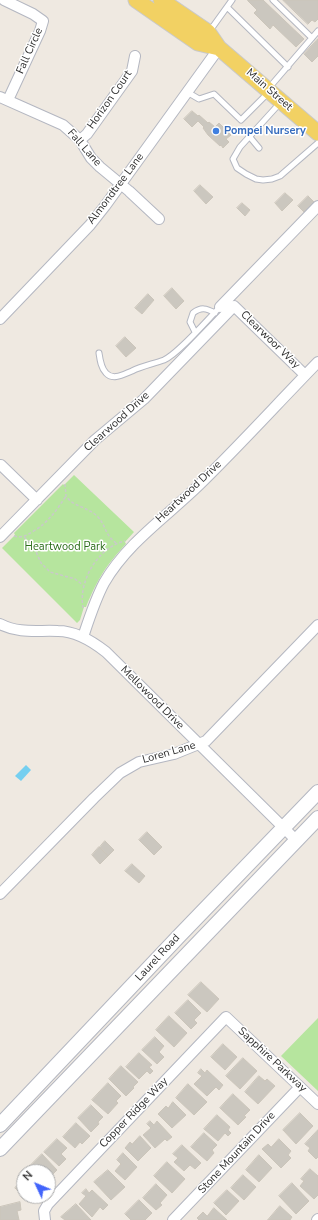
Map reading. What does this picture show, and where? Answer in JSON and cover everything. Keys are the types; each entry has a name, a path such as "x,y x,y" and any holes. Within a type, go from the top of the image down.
{"main road":[{"name":"Main Street","path":"136,0 198,43 219,48"},
{"name":"Main Street","path":"161,0 208,32 219,48 318,133"},
{"name":"Laurel Road","path":"0,1125 318,792"},
{"name":"Laurel Road","path":"0,1149 318,818"},
{"path":"166,976 174,960 185,947 185,943 179,936"}],"street":[{"name":"Fall Circle","path":"4,0 33,14 43,21 40,31 4,98"},
{"name":"Almondtree Lane","path":"0,319 90,225 219,48"},
{"name":"Horizon Court","path":"80,140 87,134 132,71 135,56"},
{"name":"Fall Lane","path":"4,98 63,125 80,140 91,158 100,167 159,219"},
{"path":"217,310 318,206"},
{"name":"Clearwoor Way","path":"234,306 305,375"},
{"name":"Clearwood Drive","path":"0,537 95,440 144,399 234,306"},
{"name":"Heartwood Drive","path":"82,637 104,584 112,570 127,552 155,523 197,486 318,362"},
{"path":"1,465 37,500"},
{"name":"Mellowood Drive","path":"0,624 27,631 71,632 97,645 106,652 296,840"},
{"name":"Loren Lane","path":"0,894 120,773 139,762 174,754 206,742 318,625"},
{"name":"Sapphire Parkway","path":"226,1017 318,1104"},
{"name":"Copper Ridge Way","path":"44,1216 48,1204 226,1017"},
{"name":"Stone Mountain Drive","path":"173,1220 300,1087"}],"lane":[{"path":"208,32 232,0"},
{"path":"273,0 312,38"},
{"path":"227,7 288,67"},
{"path":"187,92 199,100 214,94 241,120 318,31"},
{"path":"281,101 240,147 233,159 237,168 256,179 263,180 280,176 318,143"},
{"path":"249,136 259,148"},
{"path":"195,332 190,322 192,313 202,308 217,310"},
{"path":"99,353 102,366 106,374 113,377 165,359 175,352 217,310"}],"path":[{"path":"24,537 44,524 54,515 66,496 65,482"},
{"path":"66,496 74,504 90,510 97,516 102,522 107,536 116,543"},
{"path":"13,536 24,537 33,545 42,563 50,572 75,579 83,586"},
{"path":"84,609 83,586 94,564 104,552 116,543 126,542"}],"green space":[{"name":"Heartwood Park","path":"74,475 134,532 103,573 86,607 84,607 80,620 77,623 2,548 15,535 14,533"},
{"path":"318,1018 318,1091 281,1056"}],"water":[{"path":"26,765 31,770 21,781 15,776"}],"building":[{"path":"248,0 263,0 304,39 296,47 273,25 270,29 254,13 257,10"},
{"path":"283,0 318,0 318,19 315,22 312,20 308,24"},
{"path":"318,39 318,56 312,62 304,54"},
{"name":"Pompei Nursery","path":"192,111 215,127 219,123 231,135 226,139 229,142 223,148 208,135 203,128 204,127 198,121 192,127 184,119"},
{"path":"200,185 213,197 206,204 194,191"},
{"path":"285,193 293,200 282,211 275,203"},
{"path":"308,196 316,204 306,214 298,206"},
{"path":"242,203 250,210 245,216 237,208"},
{"path":"172,288 184,301 176,309 164,296"},
{"path":"148,294 154,300 142,314 135,308"},
{"path":"125,337 136,348 126,357 116,346"},
{"path":"147,832 162,847 154,855 139,840"},
{"path":"105,841 114,850 108,856 100,847"},
{"path":"99,847 108,856 100,864 92,855"},
{"path":"132,864 145,876 139,883 125,871"},
{"path":"201,982 219,999 207,1012 188,995"},
{"path":"188,1000 201,1013 194,1020 197,1023 191,1029 175,1013"},
{"path":"169,1016 187,1033 174,1047 156,1030"},
{"path":"155,1037 164,1046 159,1052 164,1057 157,1064 142,1050"},
{"path":"223,1044 237,1057 225,1070 211,1057"},
{"path":"139,1053 152,1065 149,1067 153,1071 150,1074 147,1071 139,1079 126,1067"},
{"path":"243,1058 257,1071 240,1089 226,1076"},
{"path":"121,1066 138,1082 126,1096 109,1079"},
{"path":"201,1069 205,1073 207,1070 223,1085 219,1090 216,1087 207,1096 194,1084 202,1076 198,1073"},
{"path":"259,1076 265,1081 267,1079 275,1086 258,1104 245,1092"},
{"path":"108,1083 121,1096 116,1101 118,1103 108,1114 92,1100"},
{"path":"188,1084 207,1102 194,1115 176,1098"},
{"path":"233,1094 250,1110 244,1116 246,1117 238,1125 220,1108"},
{"path":"173,1102 186,1115 172,1128 158,1114 166,1106 168,1108"},
{"path":"91,1105 103,1117 98,1122 99,1124 91,1132 78,1118"},
{"path":"300,1113 313,1126 296,1144 283,1130"},
{"path":"217,1115 230,1127 228,1130 231,1133 228,1136 225,1133 218,1141 204,1129"},
{"path":"150,1121 154,1125 157,1121 172,1137 167,1141 165,1139 155,1148 143,1135 151,1128 147,1124"},
{"path":"76,1123 90,1136 82,1144 80,1142 75,1148 63,1137"},
{"path":"318,1130 318,1157 316,1159 308,1151 310,1148 305,1144"},
{"path":"204,1133 217,1145 212,1150 214,1153 207,1161 191,1147"},
{"path":"140,1136 151,1148 138,1161 125,1148 130,1142 132,1144"},
{"path":"57,1139 67,1148 61,1154 66,1159 59,1166 44,1152"},
{"path":"279,1139 291,1151 288,1155 291,1158 281,1168 262,1149 268,1144 271,1147"},
{"path":"182,1145 201,1163 195,1169 190,1165 184,1171 174,1162 178,1158 173,1154"},
{"path":"123,1153 137,1167 125,1180 115,1171 121,1164 117,1160"},
{"path":"42,1154 51,1164 32,1164"},
{"path":"259,1155 272,1168 259,1182 246,1170"},
{"path":"167,1162 185,1179 172,1193 154,1176"},
{"path":"310,1169 318,1176 318,1195 314,1199 300,1186 304,1181 301,1179"},
{"path":"108,1170 125,1187 111,1200 94,1182"},
{"path":"243,1175 256,1187 244,1200 231,1188"},
{"path":"292,1183 309,1201 296,1214 279,1196"},
{"path":"156,1184 167,1195 160,1203 162,1205 156,1210 143,1198"},
{"path":"86,1189 89,1193 92,1190 108,1205 103,1210 100,1207 92,1217 79,1204 86,1196 82,1193"},
{"path":"227,1190 239,1201 226,1215 214,1203"},
{"path":"139,1200 152,1213 145,1220 131,1220 125,1214"},
{"path":"16,1203 20,1204 21,1210 17,1211 19,1220 0,1220 0,1207"},
{"path":"76,1204 91,1220 65,1220 61,1217"},
{"path":"280,1206 292,1217 290,1220 268,1220"},
{"path":"214,1208 227,1220 199,1220 197,1218 203,1212 207,1216"}],"place":[{"name":"Pompei Nursery","path":"216,131"}]}
